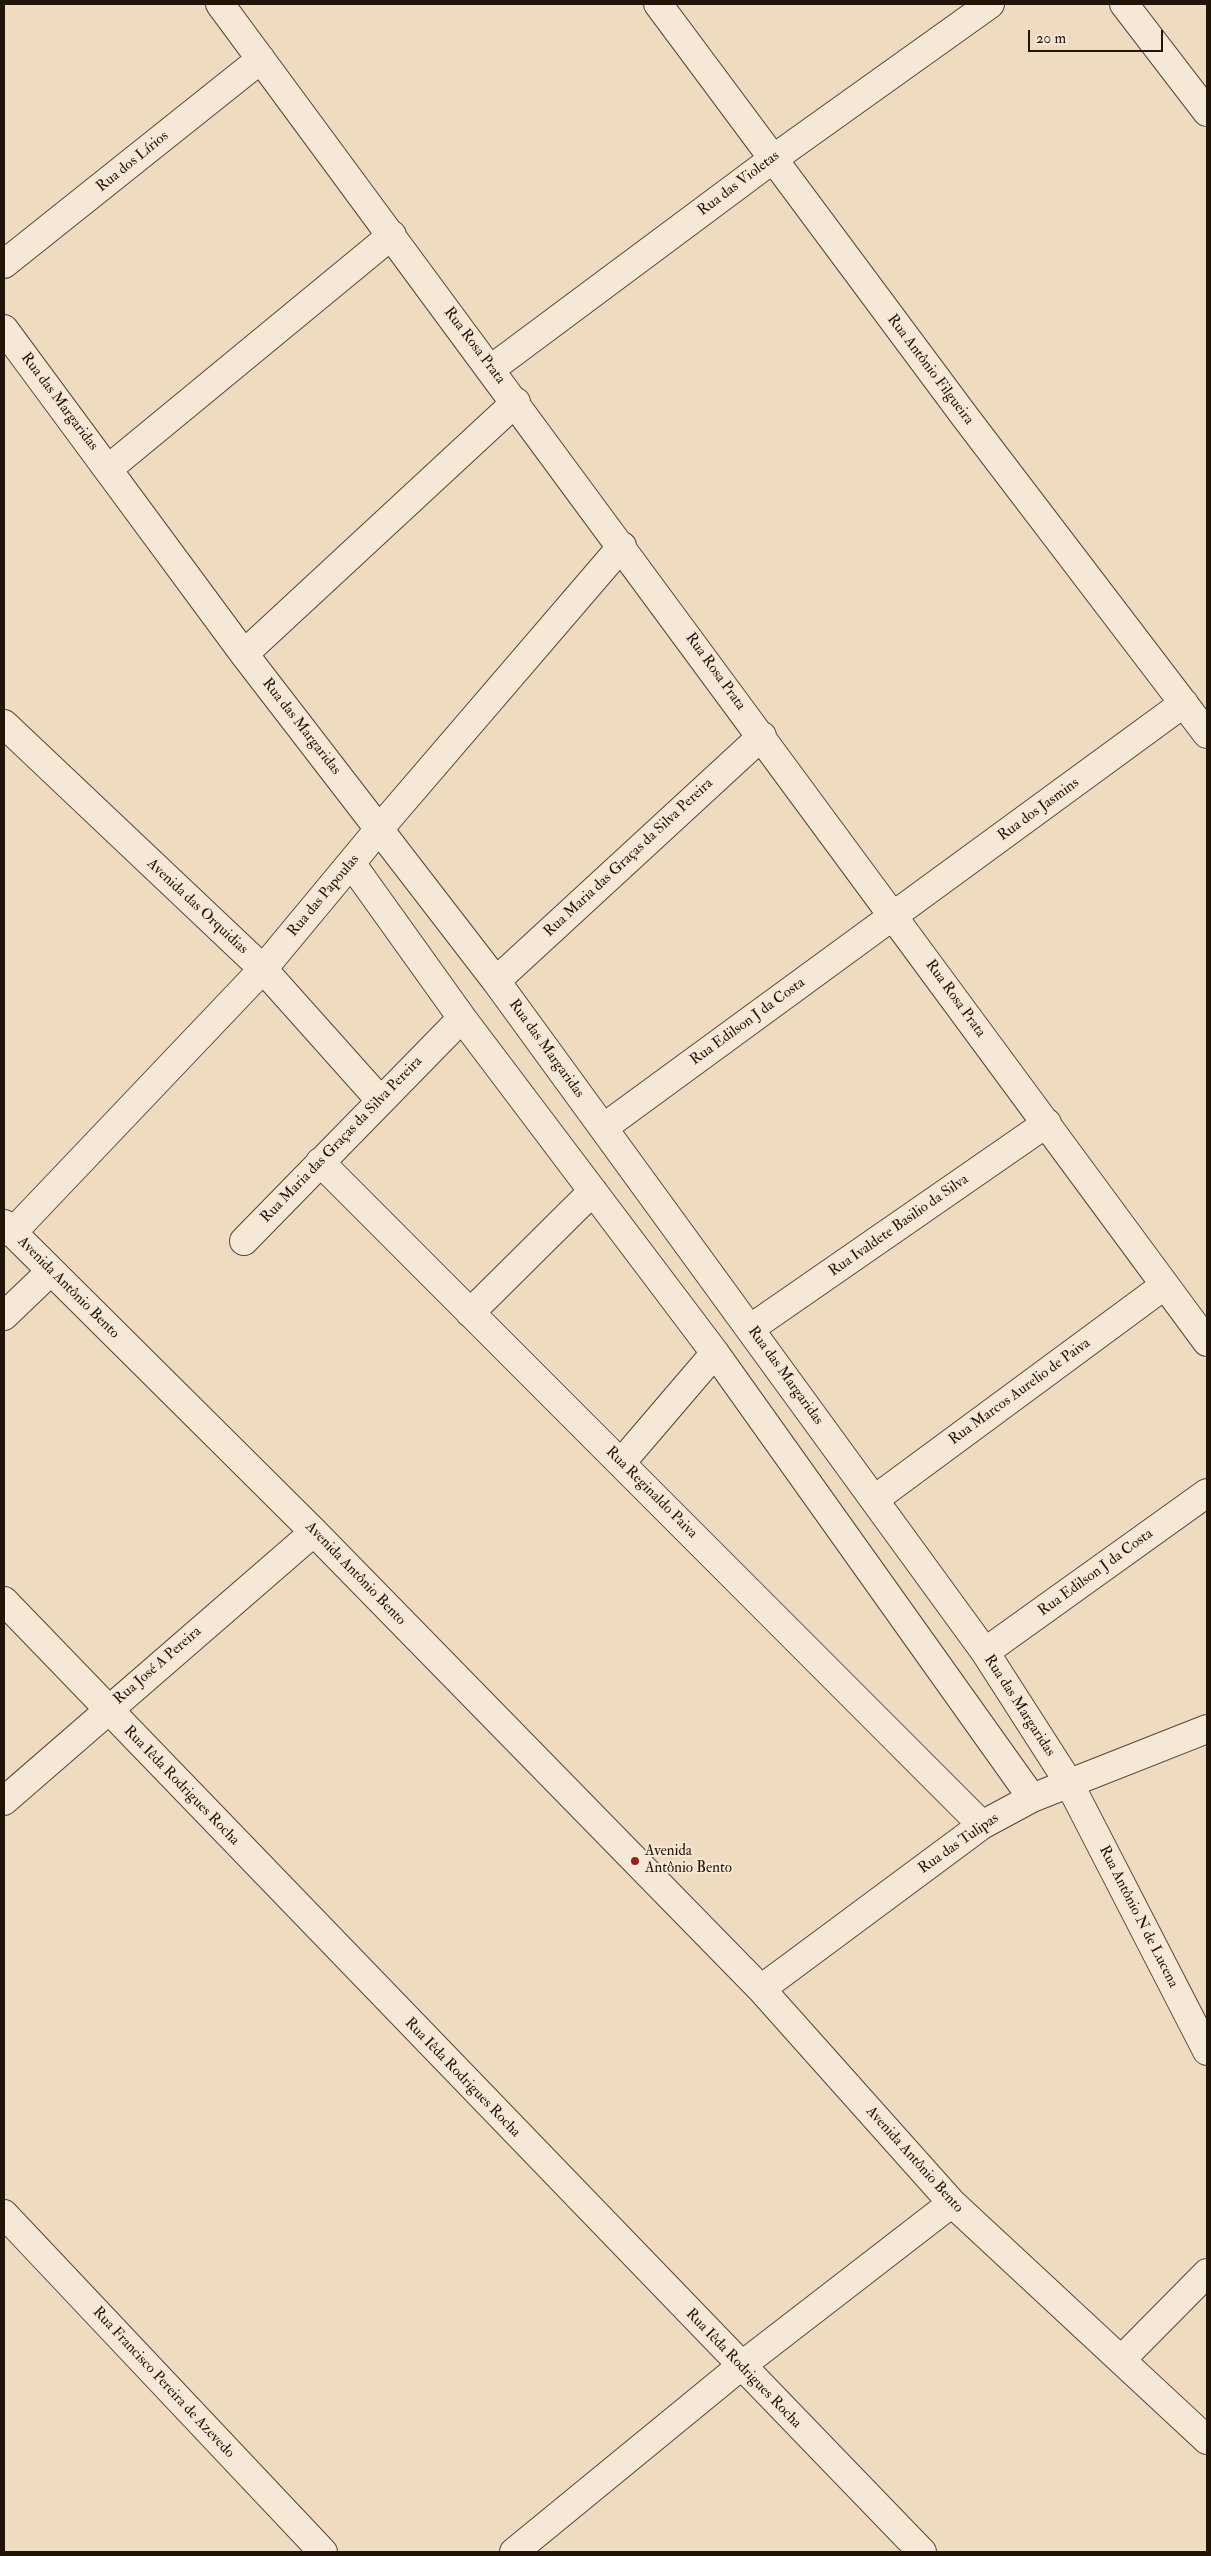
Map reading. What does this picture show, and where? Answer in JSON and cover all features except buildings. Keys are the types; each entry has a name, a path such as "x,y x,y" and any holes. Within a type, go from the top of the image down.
{"street":[{"name":"Rua Rosa Prata","path":"220,4 516,402 1207,1342"},
{"name":"Rua Antônio Filgueira","path":"658,4 972,426 1207,734"},
{"name":"Rua das Violetas","path":"491,369 773,159 990,4"},
{"path":"1124,4 1207,112"},
{"name":"Rua dos Lírios","path":"4,264 262,59"},
{"path":"108,469 392,235"},
{"name":"Rua das Margaridas","path":"4,328 244,654 380,828 496,981 751,1328 985,1652 1069,1784"},
{"path":"244,654 516,402"},
{"name":"Rua das Papoulas","path":"8,1228 263,969 380,828 622,546"},
{"name":"Rua dos Jasmins","path":"894,916 1184,704"},
{"name":"Avenida das Orquidias","path":"4,724 263,969 380,1100"},
{"name":"Rua Maria das Graças da Silva Pereira","path":"496,981 762,736"},
{"path":"351,863 462,1018 715,1353 1032,1798"},
{"name":"Rua Edilson J da Costa","path":"603,1128 894,916"},
{"name":"Rua Maria das Graças da Silva Pereira","path":"244,1241 462,1018"},
{"name":"Rua Ivaldete Basilio da Silva","path":"751,1328 1047,1123"},
{"name":"Rua Reginaldo Paiva","path":"320,1162 982,1825"},
{"path":"470,1313 593,1191"},
{"name":"Avenida Antônio Bento","path":"8,1228 314,1532 761,1989 952,2203 1207,2440"},
{"path":"4,1316 50,1271"},
{"name":"Rua Marcos Aurelio de Paiva","path":"875,1499 1165,1285"},
{"path":"621,1463 715,1353"},
{"name":"Rua Edilson J da Costa","path":"985,1652 1207,1493"},
{"name":"Rua José A Pereira","path":"4,1801 314,1532"},
{"name":"Rua Iêda Rodrigues Rocha","path":"4,1602 922,2552"},
{"name":"Rua das Tulipas","path":"761,1989 982,1825 1032,1798 1207,1730"},
{"name":"Rua Antônio N de Lucena","path":"1069,1784 1207,2051"},
{"path":"514,2552 741,2366 952,2203"},
{"name":"Rua Francisco Pereira de Azevedo","path":"4,2214 323,2552"},
{"path":"1121,2360 1207,2273"}],"place":[{"name":"Avenida Antônio Bento","path":"635,1861"}]}
